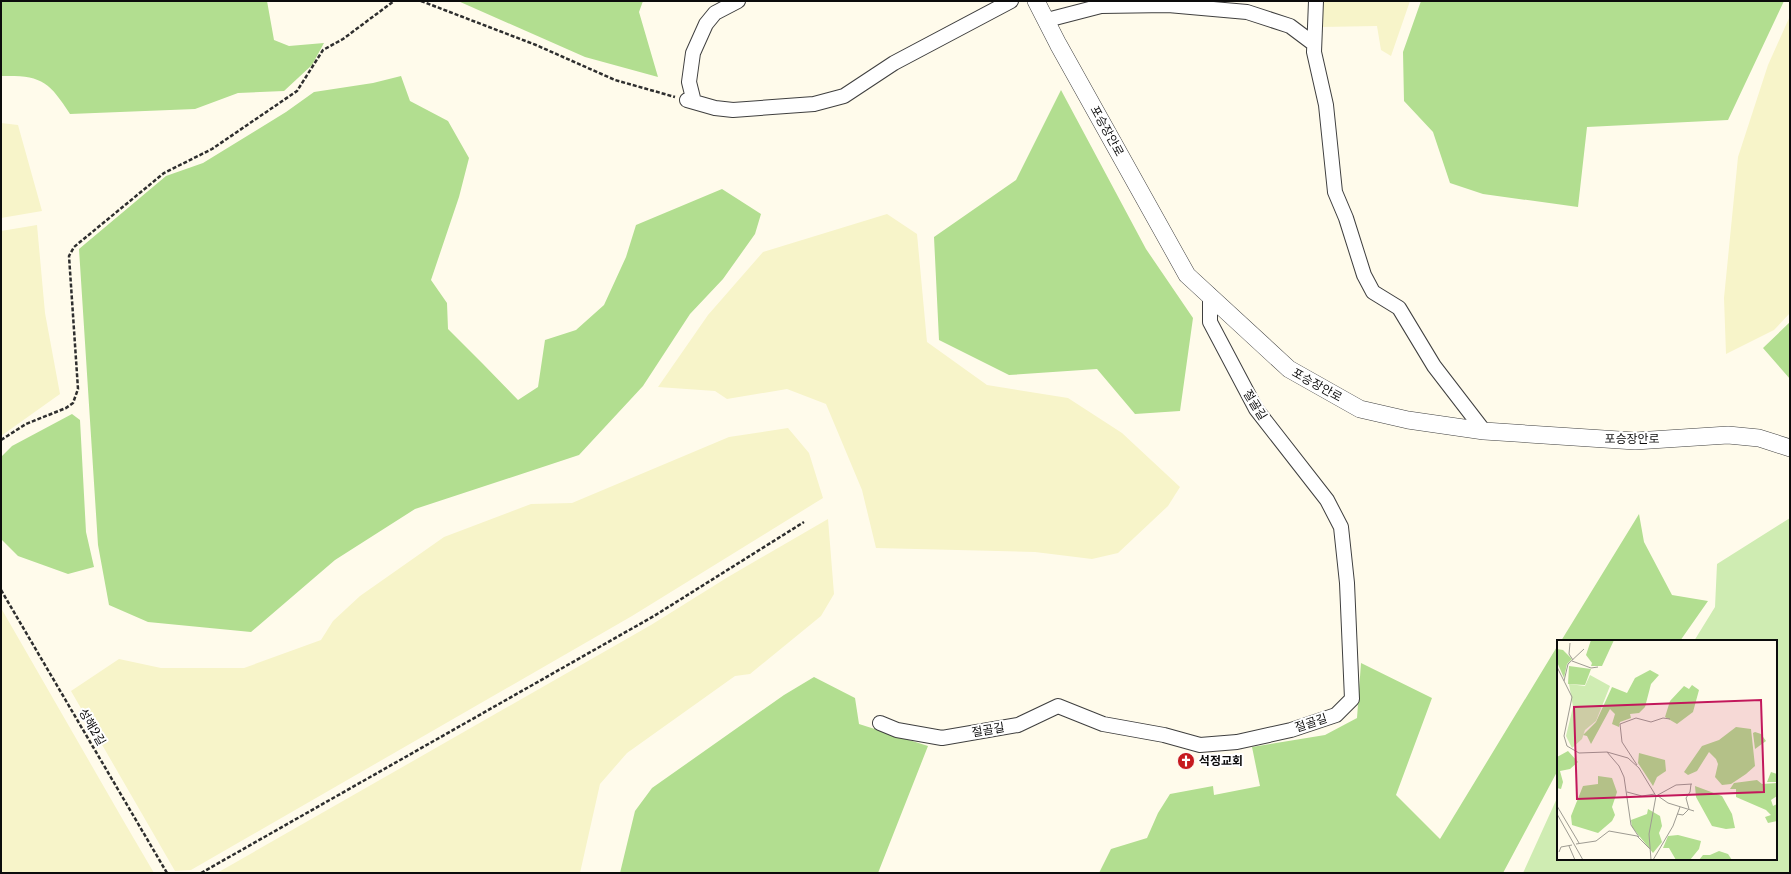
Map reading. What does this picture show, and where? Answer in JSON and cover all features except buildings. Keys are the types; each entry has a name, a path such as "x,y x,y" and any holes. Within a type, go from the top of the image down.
{"street":[{"path":"738,1 715,13 706,24 693,53 689,82 691,101 715,108 733,110 814,104 844,96 894,62 1011,1"},
{"name":"포승장안로","path":"1036,1 1062,51 1187,275 1289,369 1360,409 1408,420 1484,431 1635,441 1728,435 1759,438 1790,448"},
{"path":"1316,1 1314,52 1326,105 1335,192 1346,218 1364,276 1373,292 1399,308 1434,366 1484,431"},
{"path":"1047,20 1101,6 1168,4 1247,12 1290,26 1314,44"},
{"name":"절골길","path":"880,723 898,730 942,738 1018,725 1058,706 1103,724 1164,735 1200,745 1237,742 1291,730 1336,715 1352,699 1347,584 1342,527 1327,500 1256,409 1210,322 1210,295"}],"path":[{"path":"1,440 26,424 66,408 73,402 78,389 69,256 74,247 164,173 174,166 212,149 296,90 323,50 343,39 394,1"},
{"path":"421,1 536,45 615,80 691,101"},
{"path":"201,873 654,616 804,522"},
{"name":"성해2길","path":"1,590 167,873"}],"shaded area":[{"path":"1322,1 1410,1 1391,56 1381,50 1377,26 1321,27"},
{"path":"1790,16 1790,313 1774,330 1726,354 1724,298 1738,157 1768,65"},
{"path":"1,123 18,125 42,211 1,218"},
{"path":"887,214 917,234 927,342 987,385 1068,398 1122,433 1180,487 1168,506 1118,553 1092,559 1035,552 876,548 862,490 826,404 787,389 727,399 715,391 658,387 708,315 763,252"},
{"path":"37,225 45,313 60,394 1,436 1,231"},
{"path":"788,428 809,453 823,498 632,616 191,870 175,871 71,691 119,659 161,668 244,668 321,640 333,621 360,596 444,537 531,504 572,503 729,437"},
{"path":"828,519 834,594 821,616 750,674 735,676 627,753 600,784 580,873 217,873 651,625 728,577"},
{"path":"1,608 123,820 154,873 1,873"}],"green space":[{"path":"1,1 267,1 274,40 289,46 324,43 312,65 284,91 238,93 195,109 70,114 56,94 43,82 26,77 1,76"},
{"path":"458,1 643,1 639,12 658,77 585,57"},
{"path":"1421,1 1784,1 1728,120 1587,127 1578,207 1483,194 1450,183 1433,132 1404,101 1403,52"},
{"path":"401,76 410,101 448,121 469,158 459,197 431,280 447,303 448,329 518,400 538,387 545,340 576,330 604,305 626,257 636,225 722,189 761,214 755,234 723,279 690,314 643,386 579,455 415,509 335,560 251,632 148,622 109,605 98,545 79,249 166,176 203,163 286,112 314,92 373,83"},
{"path":"1061,90 1146,249 1193,318 1180,411 1135,414 1097,369 1009,375 939,340 934,237 1016,180"},
{"path":"1790,322 1790,379 1763,348"},
{"path":"72,414 80,420 86,532 94,567 68,574 18,556 1,539 1,457 12,446"},
{"path":"1639,514 1644,542 1672,595 1708,601 1681,640 1562,640"},
{"path":"1790,518 1790,873 1523,873 1557,798 1557,860 1777,860 1777,640 1695,640 1715,607 1717,564"},
{"path":"1557,647 1557,772 1503,873 1099,873 1111,849 1147,838 1158,813 1170,794 1213,786 1214,795 1260,786 1252,747 1325,735 1357,718 1361,663 1432,698 1396,795 1440,839"},
{"path":"814,677 855,698 859,724 928,746 878,873 620,873 635,811 652,788 784,695"}],"place":[{"name":"석정교회","path":"1186,761"}]}
